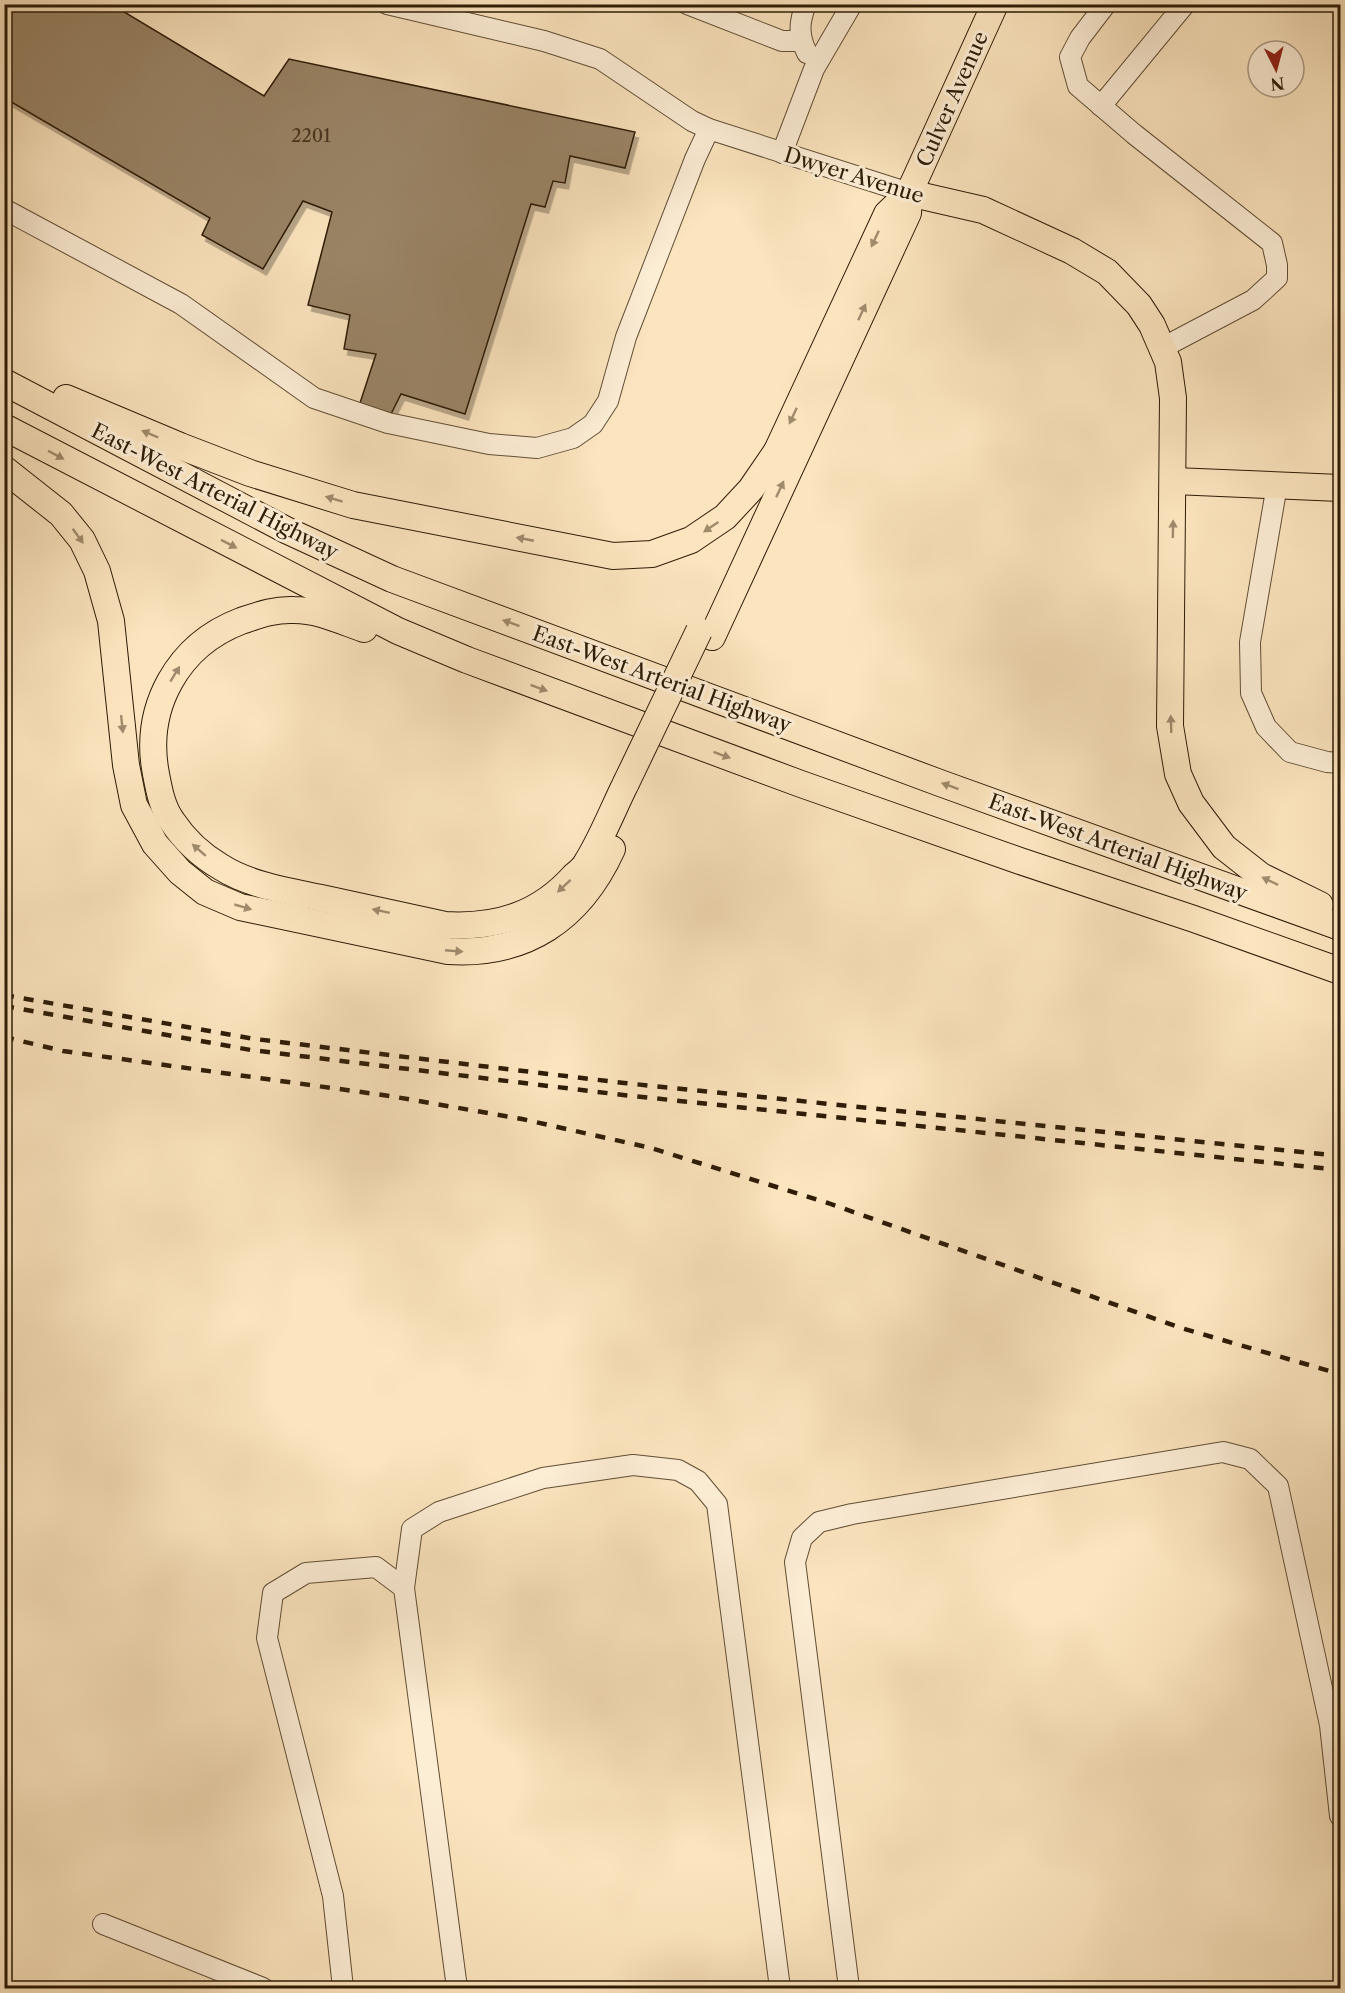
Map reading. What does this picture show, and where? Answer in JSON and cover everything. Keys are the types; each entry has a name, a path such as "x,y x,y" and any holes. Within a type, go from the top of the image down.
{"main road":[{"name":"Culver Avenue","path":"909,193 995,4"},
{"name":"Dwyer Avenue","path":"909,193 983,210 1072,251 1107,272 1139,304 1152,325 1167,362 1173,398 1170,726 1178,774 1191,803 1224,847 1261,876 1341,918"},
{"path":"705,634 777,452 886,214 909,193"},
{"path":"4,469 62,514 82,540 97,571 111,621 126,765 134,805 155,844 180,872 206,892 240,907 448,951 469,952 509,946 541,933 571,910 590,890 604,866 633,786 908,213 909,193"},
{"path":"4,371 180,446 250,473 352,505 614,556 652,554 691,540 725,517 751,489 777,452"},
{"name":"East-West Arterial Highway","path":"4,382 288,531 392,579 940,783 1341,927"},
{"name":"East-West Arterial Highway","path":"4,428 398,631 466,660 801,784 1020,861 1194,918 1341,971"},
{"path":"1174,482 1341,488"},
{"path":"466,660 400,643 320,613 294,610 268,611 228,627 199,644 178,668 162,697 153,723 152,755 160,798 171,820 195,848 221,868 243,878 295,892 445,925 467,926 506,920 538,908 565,887 586,864 633,786"}],"street":[{"name":"Dwyer Avenue","path":"387,4 544,41 600,59 692,121 709,129 909,193"},
{"path":"687,4 782,41 801,41"},
{"path":"806,4 799,21 801,41 814,69"},
{"path":"782,153 814,69 852,4"},
{"path":"1106,4 1080,38 1070,57 1078,86 1134,135 1272,243 1277,265 1277,279 1253,300 1162,348"},
{"path":"1101,106 1185,4"},
{"path":"4,209 181,304 314,398 388,423 489,444 537,448 573,438 593,424 608,401 626,337 695,159 709,129"},
{"path":"1277,485 1250,642 1251,693 1266,728 1290,752 1327,762 1341,763"},
{"path":"849,1989 795,1562 802,1538 819,1522 852,1514 1222,1452 1250,1459 1278,1486 1336,1751 1341,1816"},
{"path":"457,1989 404,1588 412,1528 440,1512 543,1478 633,1466 678,1470 698,1481 717,1504 780,1989"},
{"path":"343,1989 333,1896 267,1638 273,1593 306,1573 376,1567 404,1588"},
{"path":"103,1924 263,1989"}],"building":[{"path":"4,4 111,4 264,96 289,59 635,132 625,168 570,156 565,183 553,181 545,207 531,204 465,414 401,394 391,414 360,403 376,354 344,349 350,315 308,305 332,212 303,201 263,269 202,235 210,218 8,100 4,105"}],"railway":[{"path":"4,995 255,1039 624,1083 1340,1156"},
{"path":"4,1006 251,1050 623,1095 1340,1170"},
{"path":"4,1037 63,1051 390,1096 522,1119 651,1148 828,1203 1181,1328 1340,1374"}]}
